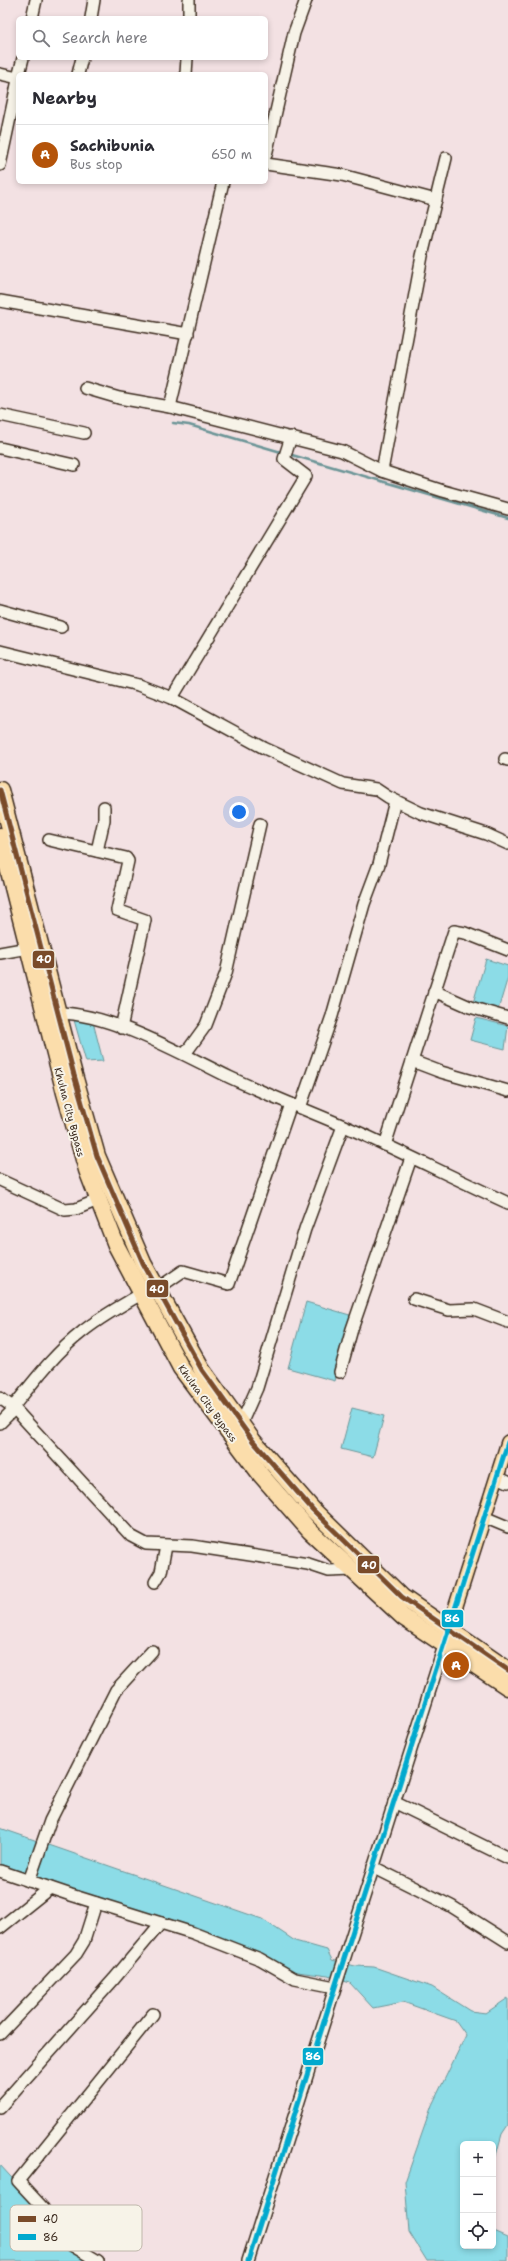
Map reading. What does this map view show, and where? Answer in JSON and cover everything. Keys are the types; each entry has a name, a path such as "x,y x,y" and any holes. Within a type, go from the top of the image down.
{"highway":[{"name":"Khulna City Bypass","path":"0,790 97,1156 143,1263 202,1370 253,1441 313,1510 402,1597 508,1670"},
{"name":"Khulna City Bypass","path":"0,836 65,1093 87,1170 116,1245 181,1368 260,1475 310,1531 403,1617 444,1646 508,1687"}],"main road":[{"path":"444,1646 484,1517 502,1480 508,1442"}],"street":[{"path":"32,16 36,0"},
{"path":"90,16 94,0"},
{"path":"189,16 190,0"},
{"path":"268,146 292,40 306,0"},
{"path":"20,72 22,60"},
{"path":"78,72 82,60"},
{"path":"186,72 187,60"},
{"path":"0,74 16,78"},
{"path":"0,165 16,89"},
{"path":"382,471 422,256 446,158"},
{"path":"268,164 342,175 436,200"},
{"path":"170,407 223,184"},
{"path":"0,301 188,334"},
{"path":"85,388 118,398 170,407 342,451 382,471 443,491 508,509"},
{"path":"0,415 84,433"},
{"path":"172,698 306,476 284,459 291,438"},
{"path":"0,448 74,464"},
{"path":"0,610 61,627"},
{"path":"0,651 138,685 172,698 264,748 343,784 376,789 395,801 421,813 486,834 508,844"},
{"path":"157,1290 183,1271 229,1284 296,1106 330,1023 364,904 379,864 395,801"},
{"path":"97,851 104,820 104,807"},
{"path":"185,1054 206,1025 226,973 260,824"},
{"path":"50,840 126,858 128,861 116,910 145,920 121,1028"},
{"path":"385,1145 454,931 465,933 508,950"},
{"path":"0,953 28,948"},
{"path":"434,991 470,1007 508,1018"},
{"path":"58,1013 72,1013 121,1028 185,1054 508,1203"},
{"path":"412,1061 441,1072 508,1091"},
{"path":"240,1424 257,1388 305,1229 343,1126"},
{"path":"340,1372 352,1329 410,1158"},
{"path":"0,1180 65,1210 76,1209 98,1200"},
{"path":"0,1423 49,1364 80,1333 105,1315 142,1294"},
{"path":"414,1299 449,1310 474,1309 508,1322"},
{"path":"0,1398 13,1408 131,1536 146,1544 192,1546 308,1564 329,1572 353,1570"},
{"path":"484,1517 508,1527"},
{"path":"156,1582 161,1572 166,1546"},
{"path":"248,2261 444,1646"},
{"path":"29,1880 42,1839 62,1793 116,1690 152,1651"},
{"path":"394,1802 508,1858"},
{"path":"373,1867 451,1906 508,1942"},
{"path":"0,1870 50,1888 161,1923 260,1960 295,1979 336,1984"},
{"path":"0,1928 50,1888"},
{"path":"0,2034 76,1954 84,1941 96,1903"},
{"path":"0,2107 110,1985 161,1923"},
{"path":"40,2205 18,2181 153,2014"},
{"path":"81,2251 98,2261"}],"water":[{"path":"486,959 508,966 508,977 498,1010 473,1003"},
{"path":"476,1018 508,1026 505,1049 470,1040"},
{"path":"74,1020 93,1022 103,1061 86,1062"},
{"path":"306,1302 353,1316 335,1381 288,1368"},
{"path":"352,1408 384,1416 373,1457 341,1449"},
{"path":"0,1828 262,1919 295,1941 327,1950 332,1960 355,1966 374,1967 432,1987 470,2011 486,2013 508,1998 508,2125 502,2134 496,2155 496,2141 460,2141 460,2249 496,2249 496,2232 508,2237 508,2261 427,2261 409,2232 405,2182 432,2105 466,2035 456,2021 403,2002 373,2008 350,1983 328,1976 290,1971 0,1867"},
{"path":"0,2165 36,2205 10,2205 10,2251 75,2251 92,2261 0,2261"}],"waterway":[{"path":"173,423 189,425 281,452"},
{"path":"292,455 508,518"}],"transit line":[{"name":"40","path":"0,790 74,1075 97,1156 143,1263 202,1370 253,1441 313,1510 402,1597 508,1670"},
{"name":"86","path":"248,2261 508,1442"}],"place":[{"name":"Sachibunia","path":"456,1665"}]}
